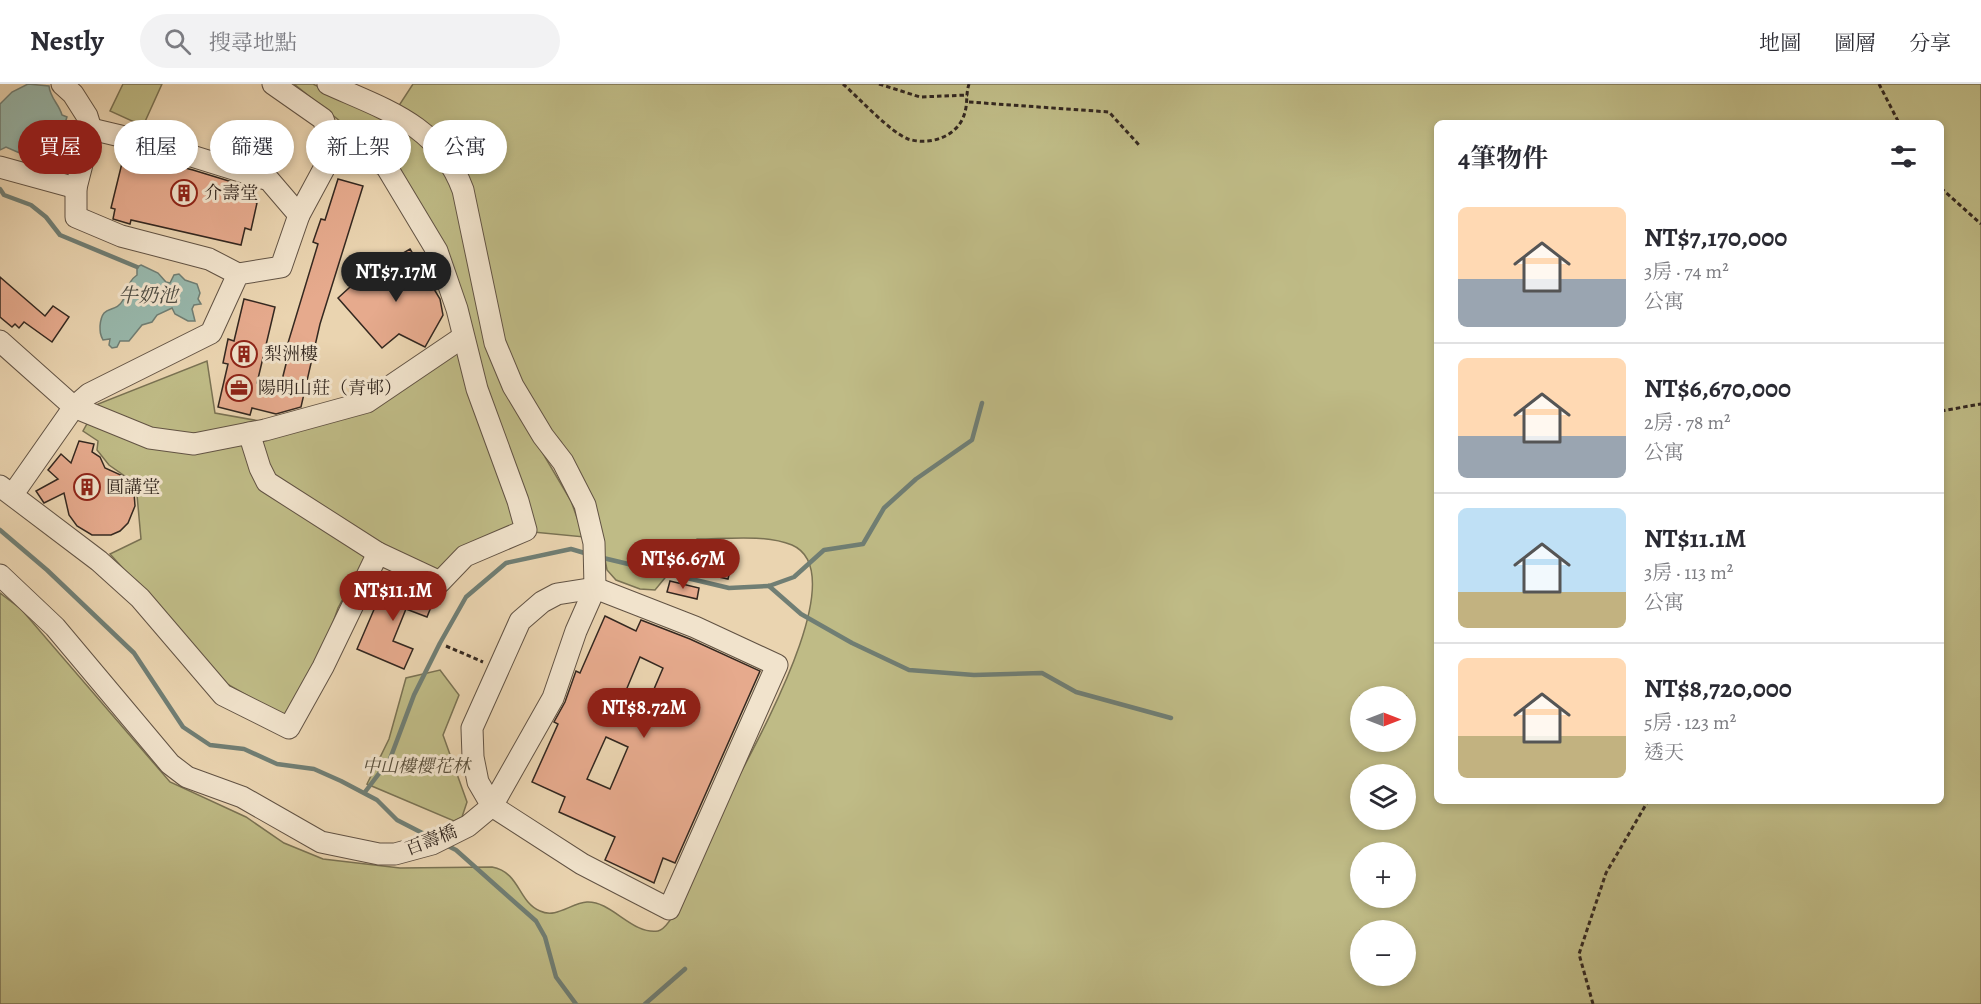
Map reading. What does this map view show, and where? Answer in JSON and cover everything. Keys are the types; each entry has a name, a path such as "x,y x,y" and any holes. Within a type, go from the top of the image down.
{"lane":[{"path":"62,84 73,94 88,120"},
{"path":"273,84 323,120"},
{"path":"328,84 398,115 432,139 455,170 463,190 495,343 513,386 543,436 563,462 585,505 594,543 596,581 553,698 492,806"},
{"path":"102,132 150,143 269,180 299,215"},
{"path":"0,167 76,188"},
{"path":"80,174 76,188 76,217 121,236 209,259 238,274 281,267 299,215 321,174"},
{"path":"249,433 267,482 378,553 440,582 465,556 526,530 518,501 477,389 457,309 436,251 391,174"},
{"path":"238,274 212,333 89,394 74,408 6,490 99,561 140,598 223,695 289,728 378,553"},
{"path":"0,341 74,408 150,438 194,444 249,433 367,402 463,337"},
{"name":"百壽橋","path":"0,576 55,627 170,764 186,777 242,797 321,842 379,854 395,854 432,844 468,826 492,806"},
{"path":"596,581 777,665 669,909 582,864 492,806 478,782 473,757 472,728 520,621 542,602 557,594 596,581"}],"path":[{"path":"843,84 882,120 908,138 932,141 947,135 961,122 969,102 969,84"},
{"path":"879,84 920,97 968,94"},
{"path":"1879,84 1897,120"},
{"path":"969,102 1109,112 1139,145"},
{"path":"1944,191 1981,224"},
{"path":"1944,410 1981,404"},
{"path":"446,646 466,655"},
{"path":"1593,1004 1579,954 1606,873 1646,804"}],"green space":[{"path":"123,84 162,84 146,120 130,120 110,111"},
{"path":"294,84 313,84 386,120 339,120"},
{"path":"413,84 1981,84 1981,1004 0,1004 0,593 21,609 170,782 246,817 284,843 323,859 400,868 492,867 508,875 527,901 540,911 552,913 581,903 596,903 639,928 658,931 665,926 682,900 716,821 787,678 803,634 812,595 809,564 792,545 769,539 697,539 655,590 640,589 616,580 607,570 594,502 561,442 529,405 503,338 464,174 507,174 507,120 423,120 423,124 398,107"},
{"path":"411,132 419,136 423,142 423,174 446,174 449,178 532,435 571,501 584,537 533,532 438,572 374,541 338,608 327,640 284,716 227,684 110,554 141,539 136,484 109,465 97,450 98,441 83,431 98,404 207,361 215,413 304,429 472,340 395,174 411,174"},
{"name":"中山樓櫻花林","path":"440,670 459,695 443,735 467,802 462,817 454,821 367,784 389,739 406,678"}],"water":[{"path":"28,84 49,86 62,115 67,117 66,120 18,120 18,152 6,147 0,150 0,104 12,92"},
{"name":"牛奶池","path":"141,265 158,273 166,282 170,283 174,275 179,274 185,280 197,284 200,293 198,299 201,304 194,305 192,309 195,321 188,321 175,314 172,308 157,315 152,322 142,325 129,341 120,341 117,347 112,348 109,345 110,339 103,340 101,336 101,319 106,311 120,304 131,280 137,275 137,267"}],"building":[{"name":"介壽堂","path":"198,172 255,189 252,201 257,203 251,230 245,228 241,245 131,220 130,224 113,219 115,209 111,208 119,174 198,174"},
{"name":"梨洲樓","path":"338,179 363,186 320,324 301,407 276,414 252,408 250,415 218,407 228,364 223,363 228,339 234,341 244,299 275,307 257,383 280,388 291,344 288,343 318,244 313,242 321,219 325,220"},
{"path":"410,249 440,299 443,315 425,347 399,334 382,348 338,298 360,278 367,276 375,284 397,265 393,259"},
{"path":"0,277 45,316 53,306 69,317 52,342 24,322 19,328 15,324 12,327 0,317"},
{"name":"圓講堂","path":"79,441 94,444 92,452 100,457 105,468 123,476 134,493 135,506 128,523 120,531 111,535 92,535 77,526 69,515 64,493 44,503 36,491 58,479 48,470 61,454 71,463"},
{"path":"694,558 731,566 728,579 692,571"},
{"path":"388,577 435,597 427,617 406,609 393,641 413,649 404,669 357,649"},
{"path":"670,581 699,588 697,599 667,592"},
{"path":"605,616 636,631 641,620 690,639 760,671 675,863 663,858 654,883 605,860 615,837 559,812 565,797 532,782 558,724 554,722 565,702 576,671 580,673","holes":["640,657 663,668 645,710 622,700","606,737 628,747 610,789 587,779"]}],"waterway":[{"path":"0,189 4,195 31,205 46,217 60,235 137,267"},
{"path":"599,557 729,588 769,586 794,577 824,550 863,544 884,508 916,479 972,440 982,403"},
{"path":"0,530 47,570 134,653 183,727 210,745 244,749 277,764 314,769 341,781 377,800 397,820 432,838"},
{"path":"365,792 390,759 414,695 466,597 506,563 571,549 588,554"},
{"path":"769,586 801,614 852,643 909,670 974,675 1042,673 1076,692 1171,718"},
{"path":"444,844 456,850 536,921 545,937 556,977 576,1004"},
{"path":"645,1004 685,969"}],"place":[{"name":"介壽堂","path":"184,193"},
{"name":"梨洲樓","path":"244,354"},
{"name":"陽明山莊（青邨）","path":"239,388"},
{"name":"圓講堂","path":"87,487"}]}
